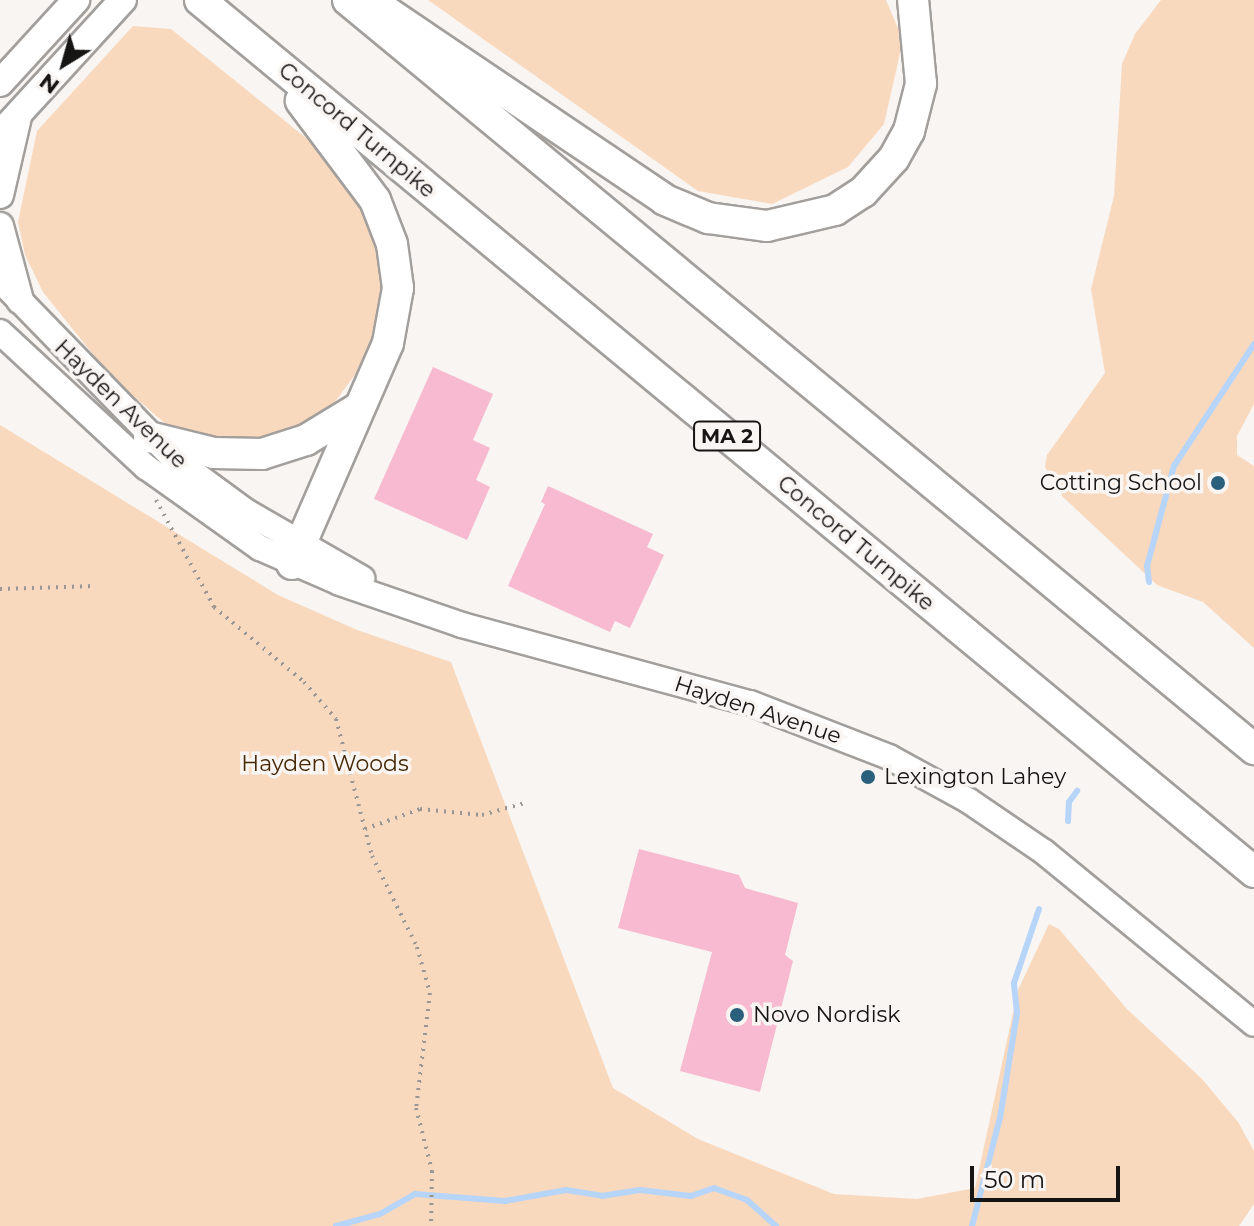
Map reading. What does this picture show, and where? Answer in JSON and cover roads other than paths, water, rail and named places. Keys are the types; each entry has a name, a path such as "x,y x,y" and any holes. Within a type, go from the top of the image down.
{"highway":[{"name":"Concord Turnpike","path":"200,0 1254,872"},
{"path":"348,0 1254,749"},
{"path":"369,0 665,200 708,218 767,226 802,222 845,205 872,184 900,150 921,84 913,0"},
{"path":"262,52 359,173 392,244 398,288 393,329 296,554"},
{"path":"149,437 214,453 262,454 296,445 357,409"}],"main road":[{"path":"0,83 76,0"},
{"path":"0,134 123,0"},
{"path":"0,195 19,114"},
{"path":"0,226 20,300"}],"street":[{"name":"Hayden Avenue","path":"0,280 149,437 296,554"},
{"name":"Hayden Avenue","path":"0,332 154,474 235,533 296,554 420,610 489,634 765,708 889,757 969,801 1044,852 1254,1024"}],"waterway":[{"path":"1149,582 1147,566 1174,466 1254,344"},
{"path":"1068,821 1069,802 1077,791"},
{"path":"972,1226 1000,1118 1017,1013 1014,983 1039,909"},
{"path":"336,1226 380,1214 415,1194 505,1201 566,1190 602,1196 640,1190 691,1196 714,1188 747,1200 776,1226"}],"place":[{"name":"Cotting School","path":"1218,483"},
{"name":"Lexington Lahey","path":"868,777"},
{"name":"Novo Nordisk","path":"737,1015"}],"park label":[{"name":"Hayden Woods","path":"325,764"}]}
